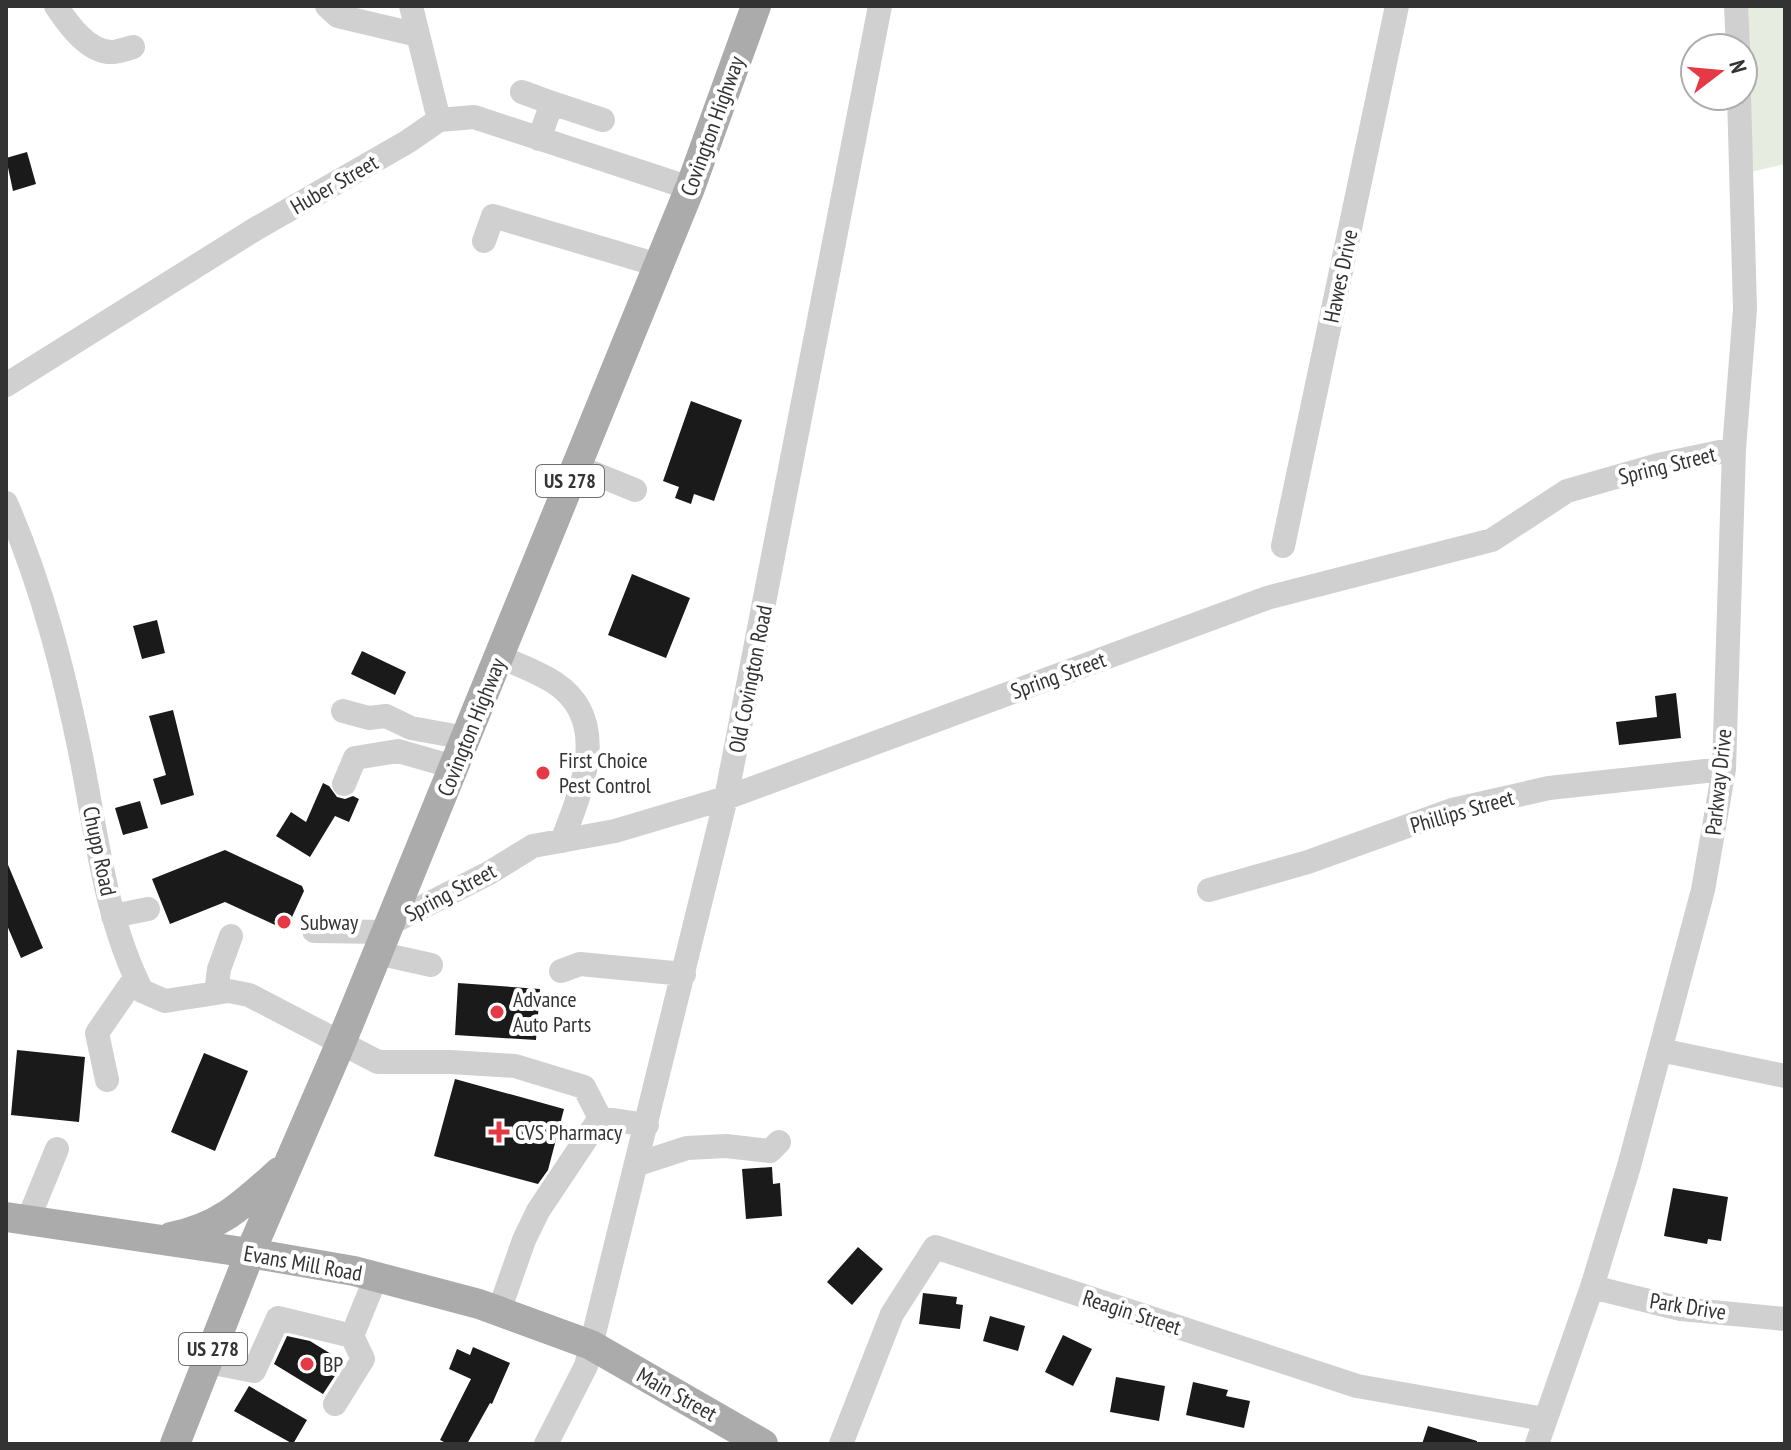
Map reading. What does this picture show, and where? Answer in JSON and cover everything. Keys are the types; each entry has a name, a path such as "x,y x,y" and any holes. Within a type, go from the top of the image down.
{"main road":[{"name":"Covington Highway","path":"175,1444 250,1253 340,1045 690,188 756,6"},
{"path":"154,1240 196,1232 220,1221 288,1165"},
{"name":"Evans Mill Road","path":"17,1219 250,1253 376,1277 499,1311 591,1345"},
{"name":"Main Street","path":"591,1345 763,1444"}],"street":[{"path":"56,6 70,27 90,44 111,53 133,47"},
{"path":"327,6 338,16 418,35"},
{"path":"411,6 439,120 474,117 690,188"},
{"name":"Old Covington Road","path":"546,1444 586,1366 726,798 880,6"},
{"name":"Hawes Drive","path":"1283,546 1397,6"},
{"path":"1736,6 1737,32"},
{"path":"522,92 603,120"},
{"path":"539,139 552,103"},
{"name":"Parkway Drive","path":"1537,1444 1592,1287 1629,1166 1703,890 1724,769 1734,449 1745,309 1739,112"},
{"name":"Huber Street","path":"6,385 257,228 407,142 439,120"},
{"path":"484,241 493,216 658,265"},
{"name":"Spring Street","path":"384,936 533,846 615,831 726,798 1267,598 1492,540 1567,491 1658,465 1734,449"},
{"path":"576,466 635,490"},
{"name":"Chupp Road","path":"6,503 29,555 51,626 113,916 135,978"},
{"path":"500,657 558,685 572,700 585,722 589,750 586,773 562,841"},
{"path":"343,711 369,718 386,716 411,728 466,738"},
{"path":"344,784 355,758 398,751 454,767"},
{"name":"Phillips Street","path":"1209,890 1308,862 1452,810 1549,788 1724,769"},
{"path":"113,916 148,909"},
{"path":"314,931 384,936 431,965"},
{"path":"216,993 219,969 231,936"},
{"path":"561,971 580,964 684,974"},
{"path":"107,1080 97,1033 135,978 142,991 165,1001 229,991 249,995 340,1045 378,1062 515,1066 584,1087 600,1118"},
{"path":"1660,1050 1738,1078 1785,1076"},
{"path":"600,1118 647,1125"},
{"path":"499,1311 524,1240 538,1211 600,1118"},
{"path":"638,1164 687,1148 726,1146 770,1151 779,1142"},
{"path":"17,1219 57,1149"},
{"name":"Reagin Street","path":"841,1444 892,1314 935,1247 1357,1386 1544,1419"},
{"path":"335,1404 363,1359 352,1336 376,1277"},
{"name":"Park Drive","path":"1592,1287 1681,1309 1785,1319"},
{"path":"208,1362 254,1371 278,1318 352,1336"}],"shaded area":[{"path":"1737,6 1785,6 1785,164 1746,173 1748,112 1759,112 1759,32 1741,32"}],"building":[{"path":"27,152 36,184 13,191 6,158"},
{"path":"691,401 742,420 714,501 694,494 691,504 675,498 679,487 663,481"},
{"path":"632,574 690,598 666,658 608,635"},
{"path":"157,620 165,653 142,659 133,626"},
{"path":"362,651 406,672 395,695 351,674"},
{"path":"1676,693 1681,738 1619,745 1616,722 1657,717 1655,696"},
{"path":"173,710 194,795 161,805 153,779 166,775 149,716"},
{"path":"323,783 337,797 345,799 353,796 359,799 349,822 335,816 310,857 276,836 291,812 306,822"},
{"path":"140,801 148,828 123,835 115,808"},
{"path":"225,850 302,886 304,891 286,930 225,902 170,924 152,879"},
{"path":"6,860 43,948 21,958 6,923"},
{"name":"Advance Auto Parts","path":"458,983 540,989 536,1040 455,1035"},
{"path":"17,1050 85,1057 79,1122 11,1115"},
{"path":"204,1053 248,1071 215,1151 171,1132"},
{"name":"CVS Pharmacy","path":"455,1079 564,1109 548,1170 538,1184 434,1156"},
{"path":"772,1167 773,1184 780,1183 782,1216 746,1219 742,1169"},
{"path":"1673,1188 1728,1197 1721,1241 1708,1239 1707,1244 1664,1236"},
{"path":"858,1247 883,1269 852,1305 827,1282"},
{"path":"923,1293 957,1297 956,1304 963,1305 960,1329 919,1324"},
{"path":"990,1316 1025,1326 1018,1351 983,1341"},
{"path":"1063,1335 1092,1349 1073,1386 1045,1372"},
{"path":"287,1336 310,1341 344,1362 323,1394 274,1364"},
{"path":"473,1347 510,1363 492,1404 467,1444 448,1444 440,1440 471,1379 449,1369 457,1349 470,1355"},
{"path":"1116,1377 1165,1386 1159,1421 1110,1412"},
{"path":"1193,1382 1228,1390 1226,1396 1250,1401 1244,1428 1186,1415"},
{"path":"249,1386 307,1420 293,1444 234,1411"},
{"path":"1428,1426 1477,1441 1477,1444 1422,1444"}],"place":[{"name":"First Choice Pest Control","path":"543,773"},
{"name":"Subway","path":"284,922"},
{"name":"Advance Auto Parts","path":"497,1012"},
{"name":"CVS Pharmacy","path":"499,1132"},
{"name":"BP","path":"307,1364"}]}
